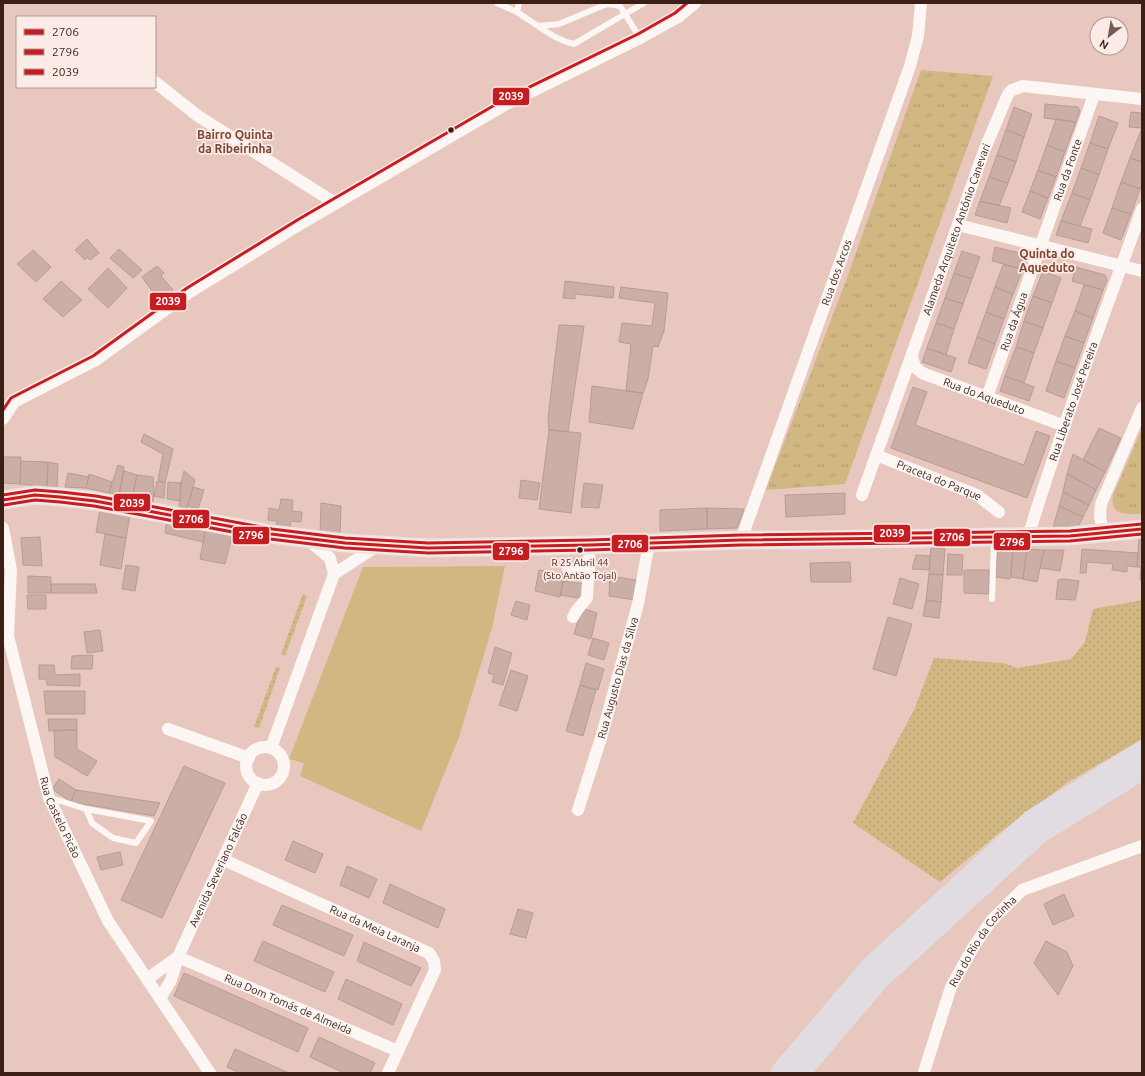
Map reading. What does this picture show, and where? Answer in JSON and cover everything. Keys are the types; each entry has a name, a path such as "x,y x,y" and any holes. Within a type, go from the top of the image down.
{"highway":[{"path":"780,1073 870,967 1031,820 1142,751"},
{"path":"800,1073 880,979 1039,834 1142,770"}],"main road":[{"path":"3,500 35,495 95,501 271,534 345,543 428,548 741,540 1028,537 1103,534 1142,529"}],"street":[{"path":"3,419 14,402 96,360 190,292 335,203 508,103 640,38 678,17 695,3"},
{"name":"Rua dos Arcos","path":"741,540 910,66 918,36 921,3"},
{"path":"156,83 198,116 335,203"},
{"name":"Alameda Arquiteto António Canevari","path":"862,495 984,152 1004,100 1012,90 1023,86 1094,95 1142,99"},
{"name":"Rua da Fonte","path":"1041,245 1094,95"},
{"name":"Rua Liberato José Pereira","path":"1028,537 1040,496 1080,380 1142,209"},
{"path":"958,225 1142,271"},
{"name":"Rua da Água","path":"986,397 1041,245"},
{"name":"Rua do Aqueduto","path":"912,357 915,367 922,373 1065,426"},
{"path":"1103,534 1100,516 1101,504 1142,408"},
{"name":"Praceta do Parque","path":"876,455 977,495 999,512"},
{"name":"Rua Castelo Picão","path":"3,528 11,570 8,636 49,798 108,921 210,1073"},
{"path":"306,538 330,558 338,571"},
{"path":"271,748 347,550 345,543 330,558"},
{"name":"Rua Augusto Dias da Silva","path":"578,810 601,738 638,604 649,543"},
{"path":"338,571 379,545"},
{"path":"573,617 587,598 590,545"},
{"path":"568,569 589,570"},
{"path":"168,729 249,758"},
{"path":"265,747 271,748 282,758 284,771 276,782 270,784 258,783 251,778 248,772 247,765 249,758 253,752 259,749 265,747"},
{"name":"Avenida Severiano Falcão","path":"160,999 171,980 178,956 224,860 258,783"},
{"name":"Rua do Rio da Cozinha","path":"924,1072 955,981 974,946 991,921 1022,890 1142,846"},
{"name":"Rua da Meia Laranja","path":"224,860 429,953 434,961 435,970 388,1073"},
{"path":"147,979 178,956"},
{"name":"Rua Dom Tomás de Almeida","path":"178,956 398,1051"}],"lane":[{"path":"497,3 517,12 552,36 574,44 644,3"},
{"path":"517,12 519,3"},
{"path":"538,26 559,24 607,3 620,6 640,38"},
{"path":"992,599 994,537"},
{"path":"49,798 86,809 151,821 136,842 113,838 92,823 86,809"}],"green space":[{"path":"921,70 993,76 845,484 766,490 847,278"},
{"path":"1142,429 1142,514 1120,513 1114,507 1113,495"},
{"path":"505,566 492,628 459,737 421,831 300,776 304,763 289,759 363,567"},
{"path":"303,594 307,596 285,656 281,654"},
{"path":"1142,600 1142,739 1068,782 998,834 940,882 853,823 914,710 934,658 1003,663 1017,668 1071,659 1085,642 1093,609"},
{"path":"276,667 280,668 259,728 254,727"}],"building":[{"path":"1045,104 1078,107 1080,111 1076,122 1044,118"},
{"path":"1014,107 1032,114 1024,137 1006,130"},
{"path":"1131,112 1142,113 1142,128 1129,127"},
{"path":"1099,116 1118,123 1108,149 1090,143"},
{"path":"1056,119 1076,122 1065,152 1047,145"},
{"path":"1142,128 1142,162 1130,158"},
{"path":"1006,130 1024,137 1016,162 997,155"},
{"path":"1090,143 1108,149 1099,175 1081,168"},
{"path":"1047,145 1065,152 1056,177 1038,170"},
{"path":"997,155 1016,162 1008,183 989,177"},
{"path":"1130,158 1142,162 1142,183 1140,189 1121,182"},
{"path":"1081,168 1099,175 1090,200 1072,193"},
{"path":"1038,170 1056,177 1048,198 1030,191"},
{"path":"989,177 1008,183 999,206 980,201"},
{"path":"1121,182 1140,189 1131,214 1112,208"},
{"path":"1030,191 1048,198 1040,219 1022,212"},
{"path":"1072,193 1090,200 1080,226 1061,221"},
{"path":"980,201 1011,208 1007,223 975,215"},
{"path":"1112,208 1131,214 1121,240 1103,233"},
{"path":"1061,221 1092,229 1088,243 1056,235"},
{"path":"87,239 99,253 90,260 87,257 85,260 75,250"},
{"path":"995,247 1024,254 1027,258 1023,269 992,261"},
{"path":"119,249 142,270 133,278 110,258"},
{"path":"33,250 51,267 36,282 17,264"},
{"path":"962,251 980,257 972,279 954,273"},
{"path":"1003,265 1023,269 1013,294 995,287"},
{"path":"157,266 164,273 161,276 173,290 159,300 142,277"},
{"path":"1076,267 1105,275 1107,280 1103,290 1072,281"},
{"path":"108,268 127,288 108,308 88,289"},
{"path":"1043,271 1061,278 1052,303 1033,296"},
{"path":"954,273 972,279 963,304 945,298"},
{"path":"61,281 82,300 63,317 43,299"},
{"path":"565,281 614,287 613,298 575,294 575,299 563,298"},
{"path":"1084,285 1103,290 1093,318 1075,311"},
{"path":"621,287 668,293 664,331 658,347 653,346 648,379 643,393 626,391 631,344 619,342 622,323 652,326 655,303 619,298"},
{"path":"995,287 1013,294 1004,319 986,312"},
{"path":"1033,296 1052,303 1043,328 1024,321"},
{"path":"945,298 963,304 954,329 936,323"},
{"path":"1075,311 1093,318 1084,343 1065,336"},
{"path":"986,312 1004,319 995,344 977,337"},
{"path":"1024,321 1043,328 1034,353 1016,347"},
{"path":"936,323 954,329 946,355 927,348"},
{"path":"559,325 584,326 568,432 549,430 548,418"},
{"path":"1065,336 1084,343 1075,368 1056,361"},
{"path":"977,337 995,344 986,369 968,363"},
{"path":"1016,347 1034,353 1024,383 1005,376"},
{"path":"927,348 956,358 951,372 922,362"},
{"path":"1056,361 1075,368 1064,398 1046,391"},
{"path":"1005,376 1034,387 1029,401 1000,391"},
{"path":"592,386 643,393 633,429 589,422"},
{"path":"913,387 927,392 915,425 1024,465 1036,431 1050,436 1027,498 891,448"},
{"path":"1099,428 1121,438 1105,472 1083,460"},
{"path":"549,430 581,433 571,513 539,509"},
{"path":"144,434 173,449 165,483 158,480 163,454 141,442"},
{"path":"1073,454 1105,472 1096,490 1067,474"},
{"path":"3,457 21,457 20,484 3,483"},
{"path":"21,461 48,462 47,487 20,484"},
{"path":"48,462 58,464 57,488 47,487"},
{"path":"118,465 124,467 119,495 109,493"},
{"path":"124,471 137,475 132,498 119,495"},
{"path":"184,471 195,480 186,511 179,508 181,483"},
{"path":"68,473 89,477 86,488 65,487"},
{"path":"89,474 112,482 109,493 86,488"},
{"path":"1067,474 1096,490 1089,505 1063,492"},
{"path":"137,475 153,477 153,502 132,498"},
{"path":"521,480 540,483 537,500 519,498"},
{"path":"157,481 165,483 164,498 154,496"},
{"path":"168,482 181,483 180,501 167,499"},
{"path":"584,483 603,485 599,508 581,507"},
{"path":"193,487 204,490 198,509 188,506"},
{"path":"1063,492 1089,505 1083,517 1059,506"},
{"path":"845,493 845,514 786,517 785,495"},
{"path":"281,499 293,500 292,511 302,512 301,522 291,521 290,531 276,529 277,521 268,520 269,508 279,510"},
{"path":"321,503 341,506 340,536 320,534"},
{"path":"101,504 131,510 126,538 96,532"},
{"path":"1059,506 1083,517 1078,527 1053,528"},
{"path":"707,508 744,509 737,528 707,529"},
{"path":"707,508 707,529 660,531 660,510"},
{"path":"167,519 206,527 203,542 165,533"},
{"path":"206,527 233,532 225,564 200,559"},
{"path":"233,532 252,536 250,543 232,540"},
{"path":"105,534 126,538 121,569 100,565"},
{"path":"40,537 42,566 23,565 21,538"},
{"path":"1139,538 1142,538 1142,580 1140,580 1141,567 1137,567"},
{"path":"931,548 945,549 943,575 929,574"},
{"path":"998,548 1013,549 1010,579 995,577"},
{"path":"1013,549 1027,549 1023,579 1011,577"},
{"path":"1027,549 1044,550 1037,582 1023,579"},
{"path":"1082,549 1138,553 1137,567 1127,566 1127,572 1112,570 1113,564 1087,562 1086,573 1080,573"},
{"path":"1044,550 1064,550 1060,571 1040,568"},
{"path":"948,554 963,555 962,575 947,575"},
{"path":"916,555 930,556 929,570 912,569"},
{"path":"850,562 851,582 811,582 810,563"},
{"path":"126,565 139,567 135,591 122,589"},
{"path":"539,570 565,575 560,597 535,591"},
{"path":"964,570 989,570 989,594 964,593"},
{"path":"929,574 943,575 941,602 926,600"},
{"path":"28,576 51,577 51,593 28,593"},
{"path":"610,576 636,580 635,600 609,596"},
{"path":"900,578 919,584 912,609 893,604"},
{"path":"1064,579 1079,581 1075,600 1056,599 1058,580"},
{"path":"563,581 586,584 583,599 560,595"},
{"path":"51,584 95,584 97,593 51,593"},
{"path":"27,595 46,595 46,609 28,609"},
{"path":"926,600 941,602 939,618 923,616"},
{"path":"516,601 530,605 527,620 511,615"},
{"path":"582,608 597,613 591,639 574,634"},
{"path":"888,617 912,624 896,676 873,669"},
{"path":"100,630 103,651 87,653 84,632"},
{"path":"593,638 609,643 604,660 588,655"},
{"path":"495,647 512,653 503,685 492,682 494,675 488,673"},
{"path":"93,655 92,669 71,669 72,656"},
{"path":"586,663 604,669 598,690 580,685"},
{"path":"39,665 54,665 55,675 80,674 80,686 47,685 46,679 39,679"},
{"path":"511,670 528,676 517,711 499,705"},
{"path":"580,685 596,690 583,736 566,731"},
{"path":"44,691 85,691 85,714 46,714"},
{"path":"48,719 77,719 77,730 49,731"},
{"path":"54,730 77,730 77,749 97,761 87,776 55,757"},
{"path":"184,766 225,783 162,918 121,900"},
{"path":"59,779 76,790 71,802 52,789"},
{"path":"76,790 160,803 154,816 71,802"},
{"path":"293,841 323,854 315,873 285,860"},
{"path":"120,852 123,865 101,870 97,857"},
{"path":"347,866 377,879 369,898 340,885"},
{"path":"390,884 445,909 438,928 383,903"},
{"path":"1064,894 1074,916 1053,925 1044,904"},
{"path":"282,905 353,935 344,956 273,925"},
{"path":"518,909 533,913 526,938 510,934"},
{"path":"263,941 334,972 325,992 254,961"},
{"path":"1046,941 1067,952 1073,966 1058,995 1034,963"},
{"path":"364,942 421,968 411,986 357,961"},
{"path":"184,973 308,1028 298,1052 174,996"},
{"path":"346,979 402,1004 393,1025 338,999"},
{"path":"319,1037 375,1063 370,1073 344,1073 310,1057"},
{"path":"235,1049 289,1073 240,1073 227,1067"}],"transit line":[{"name":"2039","path":"3,410 11,398 93,356 187,288 299,219 505,99 638,34 675,13 687,3"},
{"name":"2039","path":"3,495 35,490 61,492 96,496 272,529 345,538 428,543 741,535 1070,531 1142,524"},
{"name":"2706","path":"3,500 35,495 60,497 95,501 271,534 345,543 428,548 741,540 1070,536 1142,529"},
{"name":"2796","path":"4,505 35,500 60,502 94,506 270,539 345,548 428,553 741,545 1070,541 1142,534"}],"place":[{"name":"R 25 Abril 44 (Sto Antão Tojal)","path":"580,550"}],"district":[{"name":"Bairro Quinta da Ribeirinha","path":"235,141"},
{"name":"Quinta do Aqueduto","path":"1047,260"}]}
